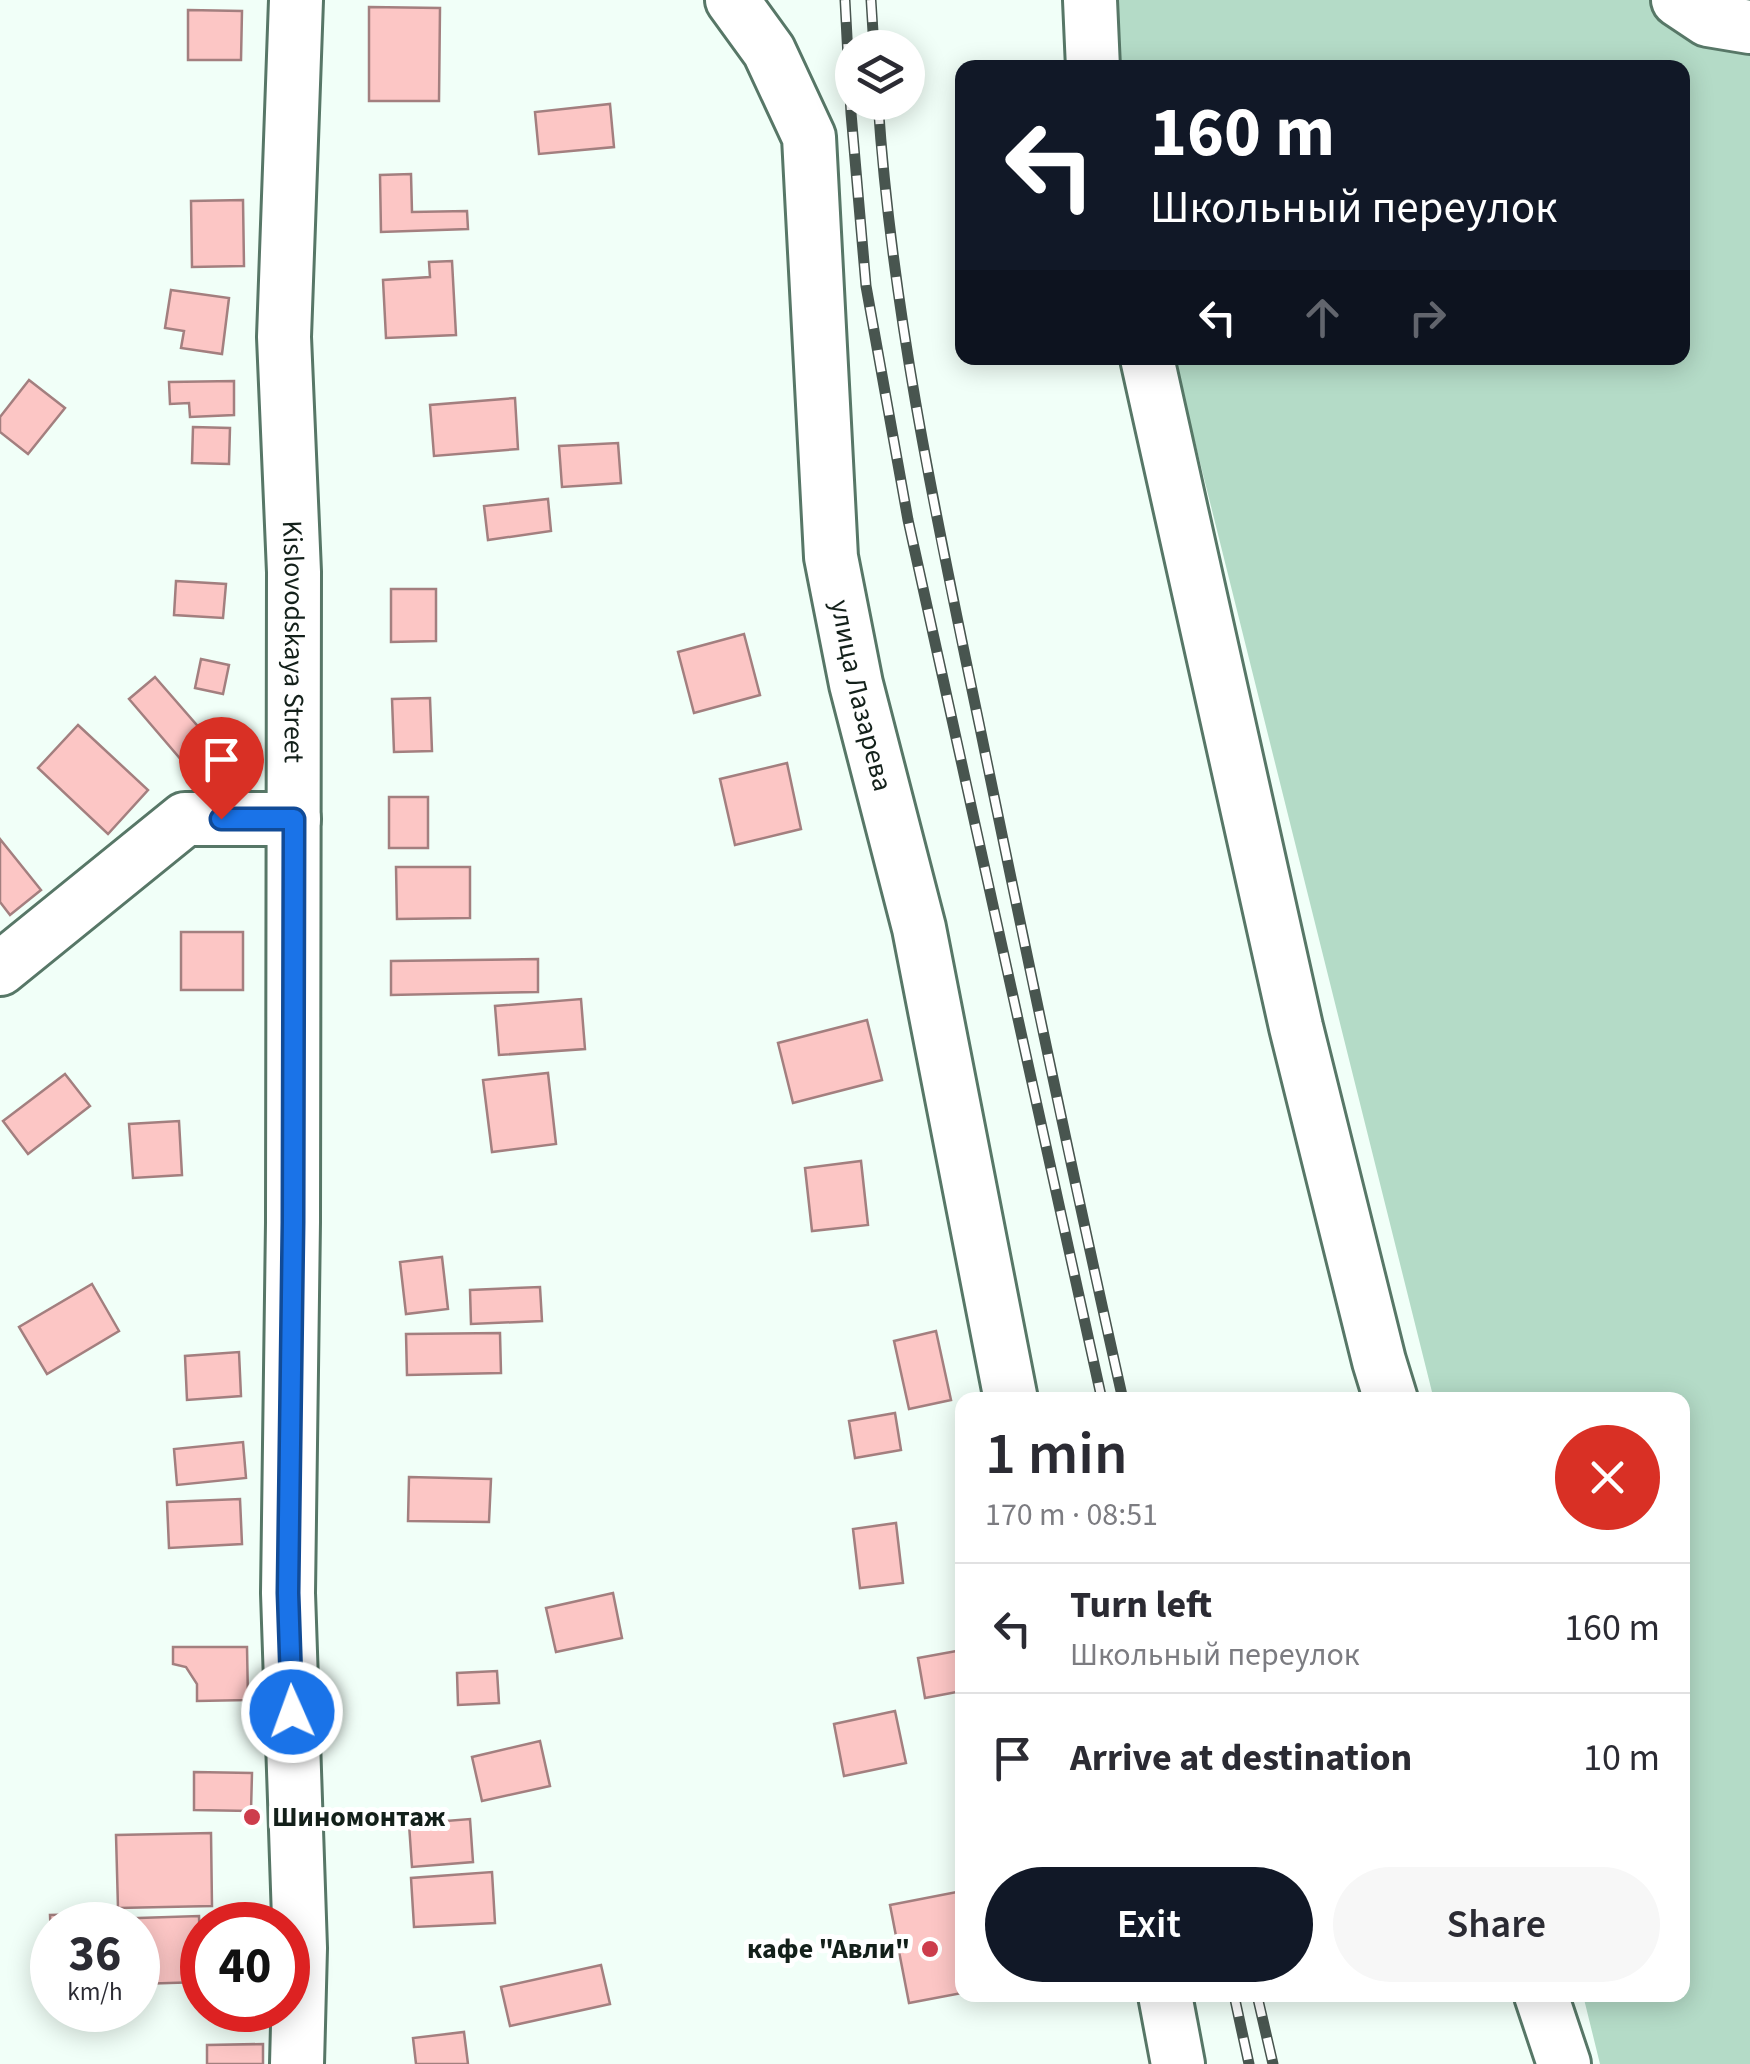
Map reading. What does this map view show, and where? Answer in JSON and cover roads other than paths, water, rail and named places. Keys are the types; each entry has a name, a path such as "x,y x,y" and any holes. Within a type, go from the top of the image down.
{"street":[{"name":"Kislovodskaya Street","path":"296,0 284,337 294,572 288,1593 300,1948 298,2064"},
{"name":"улица Лазарева","path":"732,0 768,51 810,137 831,557 856,684 919,928 1009,1392"},
{"path":"1090,0 1093,60"},
{"path":"1678,0 1708,20 1750,27"},
{"path":"1149,365 1296,1027 1388,1392"},
{"path":"0,968 185,819 294,819"},
{"path":"1167,2002 1178,2064"},
{"path":"1543,2002 1564,2064"}],"railway":[{"path":"845,0 866,286 908,520 1100,1392"},
{"path":"871,0 873,30"},
{"path":"880,120 905,338 933,495 1121,1392"},
{"path":"1236,2002 1249,2064"},
{"path":"1259,2002 1273,2064"}],"place":[{"name":"Шиномонтаж","path":"252,1817"},
{"name":"кафе \"Авли\"","path":"930,1949"}]}
